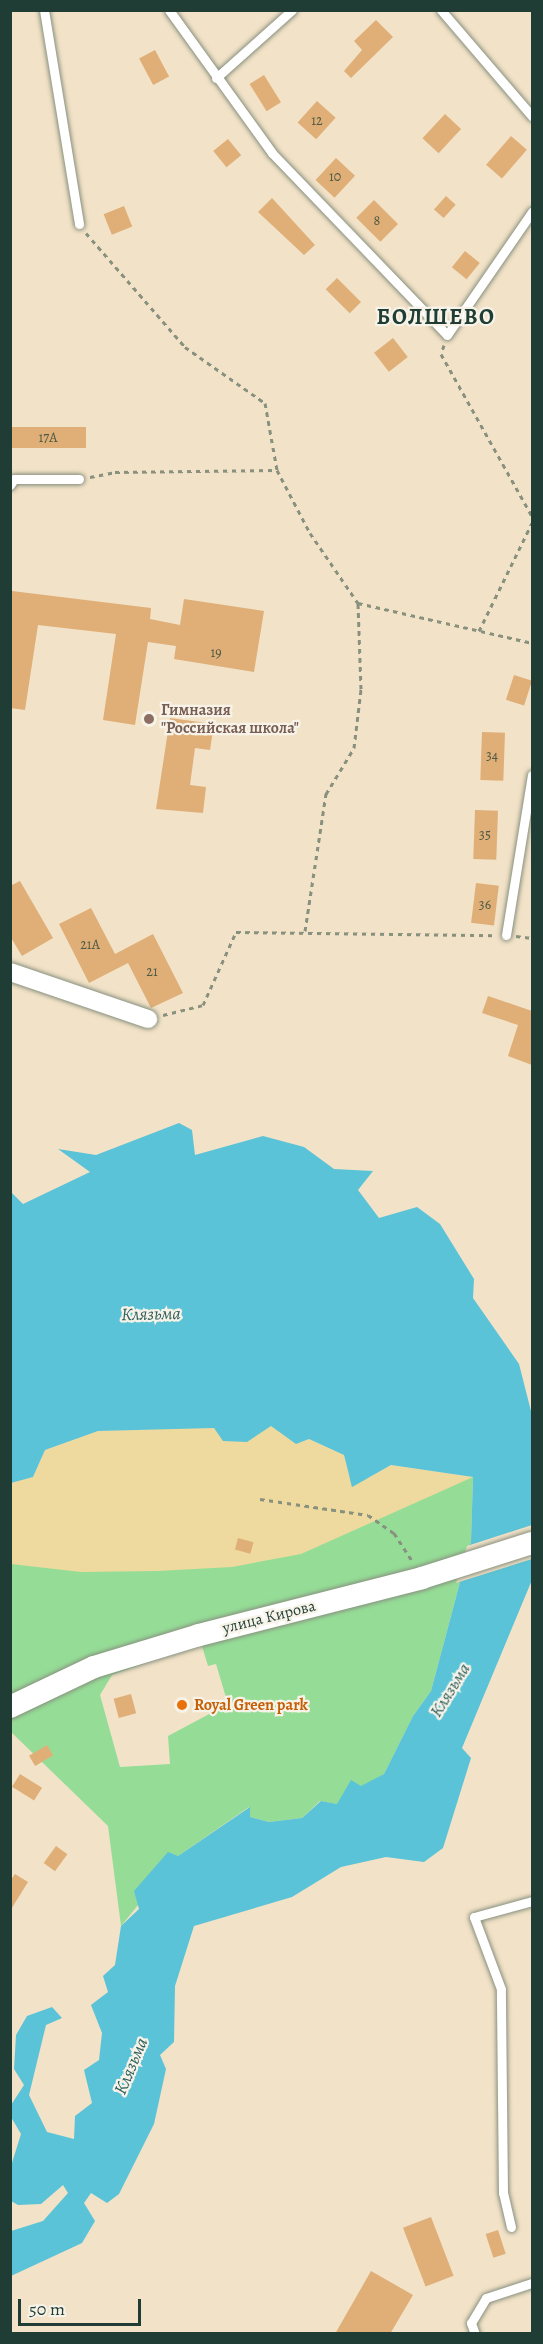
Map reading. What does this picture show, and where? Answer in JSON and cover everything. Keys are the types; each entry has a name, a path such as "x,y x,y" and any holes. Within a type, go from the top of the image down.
{"street":[{"path":"10,972 148,1019"},
{"name":"улица Кирова","path":"10,1707 104,1664 417,1571 532,1543"}],"lane":[{"path":"44,10 79,224"},
{"path":"169,10 272,153 447,335 532,212"},
{"path":"216,78 292,10"},
{"path":"441,10 532,116"},
{"path":"10,485 14,479 79,479"},
{"path":"506,935 530,804 532,775"},
{"path":"511,2227 503,2193 501,1989 474,1917 532,1901"},
{"path":"476,2334 471,2323 486,2298 532,2283"}],"path":[{"path":"79,224 185,347 265,403 277,470 310,533 358,603 361,689 354,747 326,794 305,931"},
{"path":"447,335 441,354 532,516"},
{"path":"79,479 115,472 277,470"},
{"path":"479,631 532,523"},
{"path":"358,603 532,643"},
{"path":"148,1019 203,1005 236,932 506,935"},
{"path":"260,1499 368,1515 394,1533 417,1571"}],"green space":[{"path":"473,1477 471,1541 431,1691 413,1716 384,1774 337,1804 320,1801 302,1818 269,1822 250,1817 249,1807 178,1856 121,1926 108,1826 11,1732 10,1483","holes":["201,1643 208,1666 216,1664 228,1704 168,1736 170,1764 120,1767 100,1695 112,1675"]}],"sand":[{"path":"271,1425 296,1444 309,1439 344,1455 352,1487 391,1465 473,1477 301,1554 232,1567 81,1572 11,1564 10,1483 33,1477 45,1450 98,1431"}],"water":[{"name":"Клязьма","path":"179,1123 192,1130 195,1155 263,1136 304,1147 334,1169 373,1171 358,1190 379,1218 417,1207 440,1224 474,1279 473,1298 519,1364 532,1415 532,1580 462,1748 471,1758 443,1848 424,1862 386,1857 341,1867 292,1897 194,1926 175,1986 174,2042 160,2055 166,2069 154,2124 119,2194 107,2203 91,2193 84,2203 95,2221 82,2243 11,2276 11,2231 43,2221 68,2193 63,2185 41,2204 18,2205 11,2201 11,2166 21,2134 11,2117 11,2105 24,2085 14,2069 16,2035 27,2016 52,2007 62,2018 46,2025 29,2095 47,2132 74,2139 75,2116 92,2103 84,2070 99,2060 102,2033 91,2005 108,1992 103,1976 115,1965 121,1926 139,1909 134,1891 168,1852 178,1856 250,1807 250,1817 269,1822 302,1818 321,1801 337,1804 351,1780 361,1786 384,1774 413,1716 431,1691 471,1541 473,1477 391,1465 352,1487 344,1455 309,1439 296,1444 271,1426 247,1442 223,1441 214,1428 98,1431 45,1450 33,1477 11,1483 11,1192 23,1204 90,1172 58,1149 96,1155"}],"pier":[{"path":"532,1525 532,1559 456,1583 467,1546"}],"building":[{"path":"376,20 393,37 351,78 344,71 362,50 354,41"},
{"path":"155,50 169,76 153,85 139,58"},
{"path":"264,75 281,102 267,111 250,84"},
{"path":"317,101 336,118 316,139 298,123"},
{"path":"445,114 461,129 439,153 422,138"},
{"path":"511,136 527,150 502,178 486,165"},
{"path":"228,139 241,155 226,167 213,151"},
{"path":"336,158 355,176 335,198 316,180"},
{"path":"446,196 456,205 444,218 434,209"},
{"path":"272,198 315,245 304,255 258,212"},
{"path":"374,200 398,224 380,242 356,218"},
{"path":"124,206 132,226 112,235 104,214"},
{"path":"465,251 480,263 467,279 452,267"},
{"path":"337,278 361,302 350,313 326,289"},
{"path":"393,338 408,357 389,372 374,353"},
{"path":"10,427 86,427 86,448 10,448"},
{"path":"12,591 151,608 150,619 180,625 184,599 264,611 254,672 174,659 176,646 148,642 135,725 103,720 116,634 38,625 25,710 10,708"},
{"path":"514,675 532,681 524,706 506,700"},
{"path":"170,718 214,724 210,750 195,748 190,785 206,787 203,813 156,809"},
{"path":"482,732 505,733 503,781 480,780"},
{"path":"475,810 498,811 496,860 473,859"},
{"path":"20,881 53,938 22,956 10,936 10,886"},
{"path":"476,883 499,886 494,926 471,923"},
{"path":"91,908 115,954 153,934 183,993 151,1008 128,963 89,983 59,924"},
{"path":"488,996 532,1011 532,1065 508,1056 518,1025 482,1013"},
{"path":"238,1538 253,1542 250,1554 235,1550"},
{"path":"131,1694 136,1713 119,1718 114,1699"},
{"path":"47,1745 53,1755 35,1766 29,1756"},
{"path":"20,1774 42,1788 34,1800 12,1787"},
{"path":"56,1846 67,1854 55,1871 44,1863"},
{"path":"15,1874 28,1882 10,1911 10,1881"},
{"path":"431,2217 454,2276 426,2287 403,2228"},
{"path":"498,2230 506,2254 493,2258 486,2234"},
{"path":"371,2271 413,2295 390,2334 335,2334"}],"place":[{"name":"Гимназия \"Российская школа\"","path":"149,719"},
{"name":"Royal Green park","path":"182,1705"}],"district":[{"name":"БОЛШЕВО","path":"436,318"}]}
